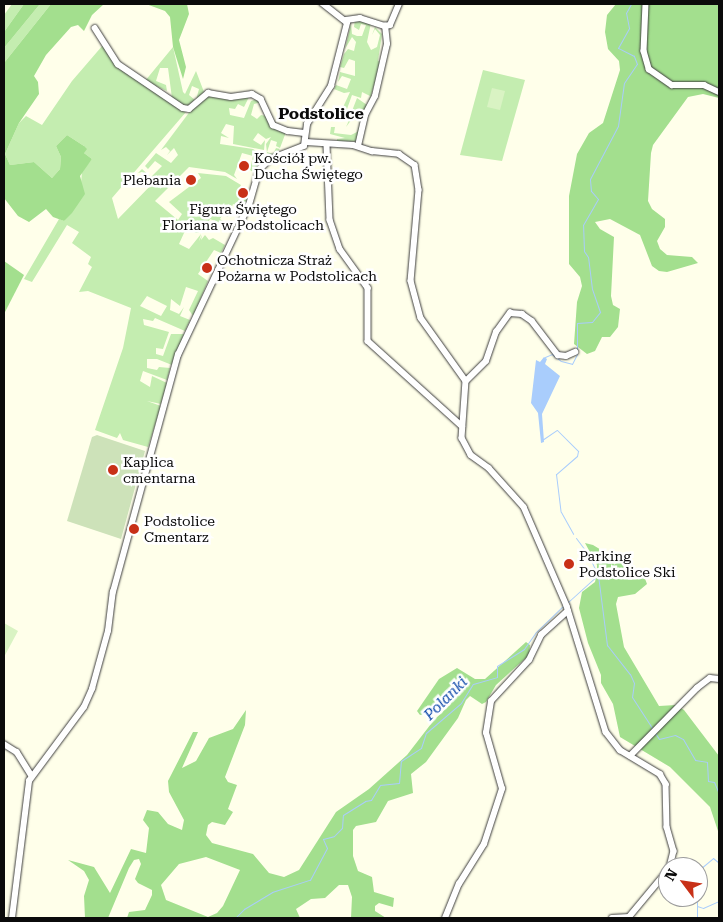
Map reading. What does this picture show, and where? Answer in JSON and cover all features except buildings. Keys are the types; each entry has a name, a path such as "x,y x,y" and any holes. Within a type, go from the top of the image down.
{"street":[{"path":"323,4 346,20 368,20 384,26"},
{"path":"384,26 394,19 399,4"},
{"path":"646,4 644,51 649,69 672,85 704,85 719,92"},
{"path":"12,918 27,788 32,776 84,707 92,689 108,631 116,582 185,339 249,204 259,170 268,160 304,146 306,142 304,133 331,86 347,32 346,20"},
{"path":"358,146 365,116 375,96 387,44 384,26"},
{"path":"95,28 118,64 183,108 189,109 208,93 231,97 252,94 261,99 273,125 289,132 304,133"},
{"path":"306,142 358,146 372,151 399,154 415,165 420,178 411,259 414,300 434,338 466,381"},
{"path":"328,145 330,220 340,249 368,288 368,341 462,426"},
{"path":"575,352 566,356 558,355 532,321 522,314 510,313 496,332 486,361 466,381 462,426 466,448 524,507 568,611 606,732 620,750 660,774 666,784 667,827 674,851 672,857"},
{"path":"445,918 466,870 484,844 502,789 486,733 491,701 529,660 540,635 568,611"},
{"path":"630,756 697,688 710,678 719,679"},
{"path":"4,744 17,752 32,776"},
{"path":"612,918 629,917 658,881"}],"green space":[{"path":"12,4 24,4 4,32 4,15"},
{"path":"24,4 40,4 4,48 4,32"},
{"path":"40,4 51,4 4,63 4,48"},
{"path":"51,4 104,4 92,15 84,31 78,25 71,27 46,55 34,76 38,82 39,94 19,123 5,154 10,165 34,162 52,178 60,169 61,157 56,146 67,135 84,146 87,149 84,153 92,159 80,176 85,194 64,221 53,217 46,209 29,222 18,216 4,198 4,63"},
{"path":"146,4 187,4 189,14 179,40 186,67 183,79 173,47 170,17 165,11"},
{"path":"616,4 719,4 719,98 703,94 688,97 653,145 651,153 648,201 652,209 665,219 665,227 657,241 660,249 667,255 692,257 698,263 667,272 659,271 652,266 640,235 610,219 595,222 600,229 614,237 611,296 613,305 620,309 618,327 610,337 602,337 595,351 587,354 574,344 577,302 582,286 580,277 569,264 569,196 577,154 589,133 603,123 620,70 619,61 608,49 605,32 607,15"},
{"path":"355,19 371,23 367,42 371,50 377,47 380,35 375,29 372,35 375,27 382,34 378,61 381,62 369,102 370,96 362,92 361,98 352,95 347,109 352,111 357,98 367,105 357,141 337,143 337,139 345,138 330,134 331,127 335,127 334,133 351,135 357,132 361,122 352,119 346,127 350,118 339,116 350,92 344,93 334,89 336,85 347,89 351,79 342,76 338,82 340,72 355,76 355,61 349,59 344,68 340,67 344,54 348,49 354,51 356,42 352,37 345,49 351,24 352,34 357,36 362,36 366,25 361,24 359,30 354,27"},
{"path":"103,45 116,66 186,112 112,198 118,219 154,182 142,172 138,173 142,169 151,177 162,166 155,161 148,169 145,166 156,153 171,163 178,155 174,148 167,155 170,151 166,147 161,150 191,110 208,95 250,95 244,107 238,104 235,109 229,108 230,115 244,118 251,101 257,99 262,102 254,104 251,115 257,119 261,115 266,116 268,121 286,132 280,148 276,146 277,142 271,140 267,152 273,154 276,148 280,149 271,156 267,153 266,144 271,137 266,139 258,133 253,140 261,145 265,140 264,150 233,144 234,126 226,124 221,133 229,138 221,136 220,144 253,149 267,158 263,158 253,172 250,170 253,156 242,153 234,175 237,179 225,172 189,167 155,201 178,220 182,214 169,202 201,178 198,173 226,176 241,185 238,191 248,197 243,208 233,204 228,217 223,214 220,219 231,227 210,219 203,231 196,233 188,228 184,233 179,244 189,249 201,234 199,241 202,235 201,240 205,235 209,240 213,238 225,245 221,253 214,250 198,274 208,281 193,316 189,310 198,291 186,287 180,306 171,299 170,310 179,314 184,307 180,316 190,320 185,331 155,318 153,321 143,319 144,325 169,332 163,349 156,348 156,354 163,356 171,334 184,334 172,365 157,359 147,359 147,368 157,370 159,367 170,368 167,380 143,371 140,381 150,387 152,376 167,383 161,404 147,401 161,406 148,447 123,440 120,433 117,438 95,430 123,348 131,308 88,291 79,292 92,267 88,264 91,257 72,243 79,232 67,225 32,282 24,279 59,219 64,221 81,184 82,171 92,159 84,153 84,146 67,135 56,146 61,157 60,169 52,178 34,162 10,165 5,154 19,123 26,116 42,125 72,81","holes":["147,296 167,306 161,316 140,306"]},
{"path":"173,47 183,92 185,94 196,71 204,92 196,100 199,89 192,86 189,95 195,100 186,107 172,98 168,68 160,68 156,81 166,85 167,91 145,81"},
{"path":"483,70 525,80 502,161 460,155"},
{"path":"492,88 505,91 500,110 487,107"},
{"path":"4,261 24,275 4,314"},
{"path":"97,435 145,451 121,539 67,521 92,437"},
{"path":"585,543 593,545 644,576 647,584 635,594 618,597 616,604 624,647 659,706 676,705 684,710 719,756 718,831 710,807 670,767 620,737 613,704 601,683 601,675 588,643 579,608 582,592 595,582 597,573 597,565"},
{"path":"4,623 18,631 4,657"},
{"path":"526,642 530,645 529,655 496,685 486,702 482,704 470,696 466,700 458,718 426,762 411,774 413,793 388,801 376,822 356,826 353,830 353,856 358,871 372,877 374,892 394,898 393,907 379,903 375,906 375,911 386,918 351,918 352,897 348,885 339,885 325,898 311,899 296,909 300,918 127,918 129,912 145,910 152,895 152,890 138,883 135,879 141,864 139,859 134,860 129,868 108,918 85,918 84,896 89,880 84,871 68,860 94,867 110,893 131,849 146,853 149,828 143,820 147,810 158,812 168,824 182,830 184,820 169,792 168,781 193,732 198,732 182,768 196,761 209,738 233,729 246,710 245,725 225,777 228,782 237,785 228,809 233,812 225,825 212,822 208,825 206,835 212,843 253,854 269,873 284,877 299,870 336,812 369,789 407,755 434,720 450,705 458,691 458,685 453,684 429,713 420,715 417,711 439,679 457,668 475,679 485,679","holes":["206,857 240,870 223,906 217,913 208,917 166,900 161,885 179,864"]}],"water":[{"path":"544,357 547,359 545,364 560,376 542,414 544,442 541,443 538,413 531,403 536,360 540,362"}],"waterway":[{"path":"577,350 577,323 592,322 600,312 592,289 588,257 584,251 583,225 598,199 591,191 590,179 618,126 624,83 637,64 634,56 618,48 629,28 626,13 631,4"},
{"path":"545,357 552,354 561,361 572,364 577,354"},
{"path":"542,440 557,430 578,451 577,456 556,474 561,512 573,534"},
{"path":"576,538 588,554 598,575 607,645 630,674 634,683 632,697 652,728"},
{"name":"Polanki","path":"568,602 598,575"},
{"name":"Polanki","path":"235,918 244,909 272,892 310,880 327,848 323,839 334,836 342,828 343,815 365,801 371,800 380,785 399,783 401,761 421,748 426,733 461,703 473,684 497,677 497,666 524,649 535,633 564,605"},
{"path":"655,733 659,739 675,735 683,739 695,760 707,762 708,781 714,782 719,794"},
{"path":"719,823 719,832"},
{"path":"697,918 697,900 704,883 699,873 700,869 713,858 719,863"},
{"path":"708,906 719,901"},
{"path":"700,907 705,907"}],"place":[{"name":"Kościół pw. Ducha Świętego","path":"244,166"},
{"name":"Plebania","path":"191,180"},
{"name":"Figura Świętego Floriana w Podstolicach","path":"243,193"},
{"name":"Ochotnicza Straż Pożarna w Podstolicach","path":"207,268"},
{"name":"Kaplica cmentarna","path":"113,470"},
{"name":"Podstolice Cmentarz","path":"134,529"},
{"name":"Parking Podstolice Ski","path":"569,564"}],"district":[{"name":"Podstolice","path":"321,114"}]}
